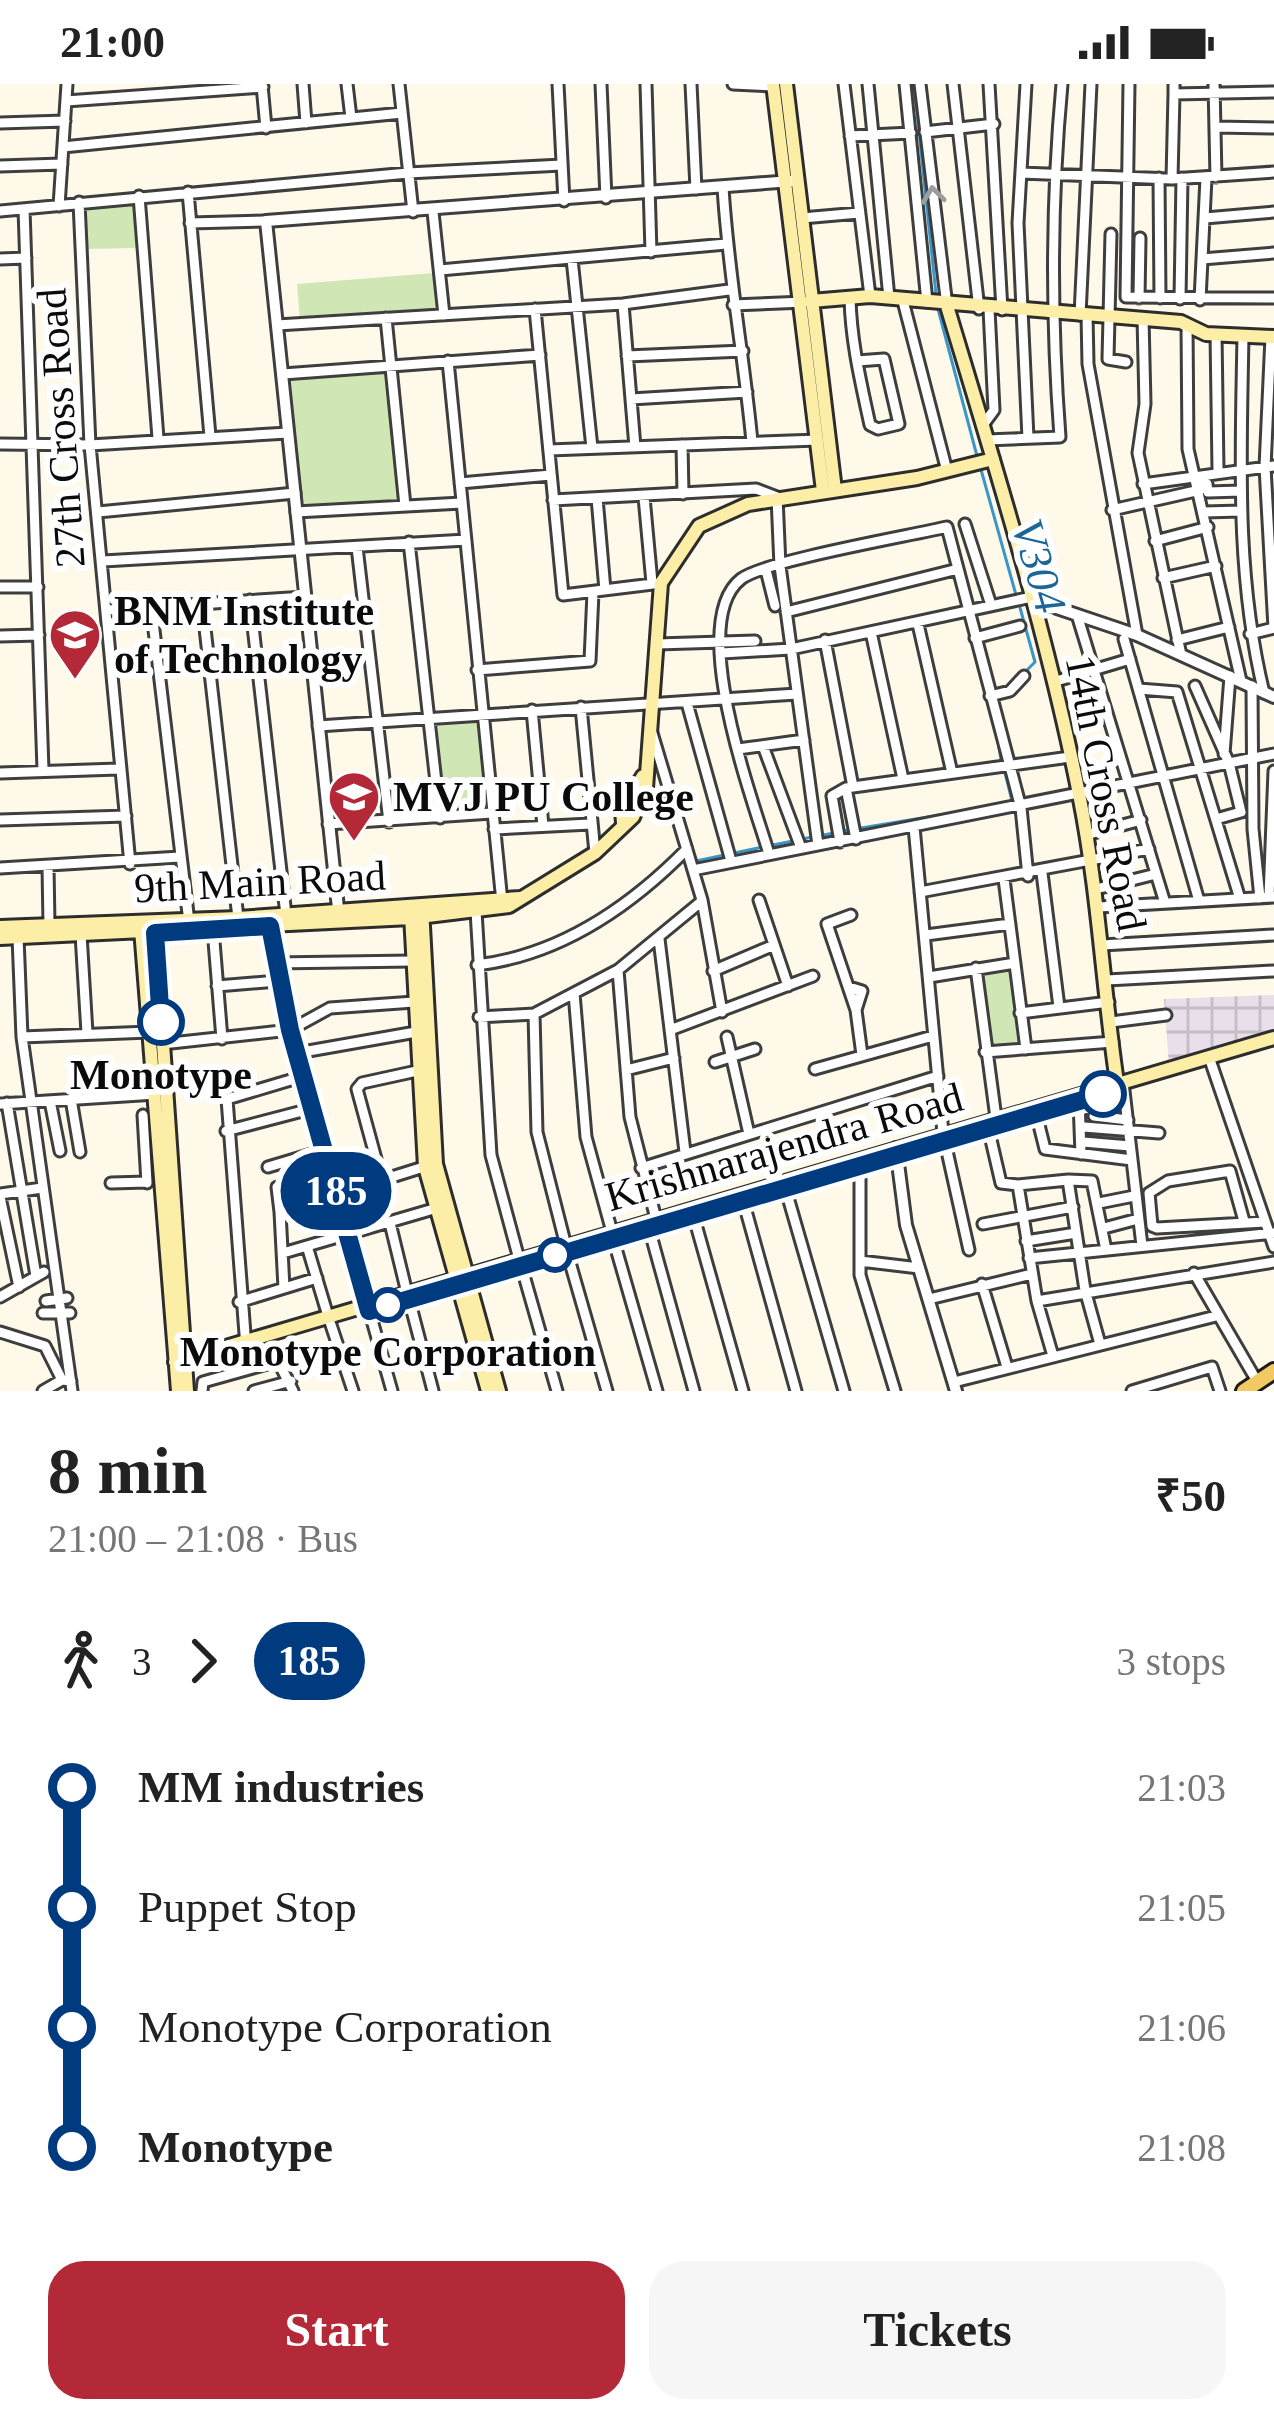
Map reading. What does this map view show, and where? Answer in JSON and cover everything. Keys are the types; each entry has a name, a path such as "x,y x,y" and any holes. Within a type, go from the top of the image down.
{"main road":[{"path":"778,85 835,490"},
{"path":"790,181 802,218 818,440 835,490"},
{"path":"806,302 870,296 1052,315 1143,318 1184,323 1216,334 1273,337"},
{"name":"14th Cross Road","path":"937,304 983,425 984,461 1053,682 1092,864 1120,1086"},
{"name":"9th Main Road","path":"0,938 286,915 476,911 522,898 595,854 633,818 646,788 644,773 652,733 656,583 699,526 748,503 984,461"},
{"name":"9th Main Road","path":"416,912 502,903"},
{"path":"416,912 414,1002 424,1069"},
{"path":"416,912 430,1166 437,1208 499,1391"},
{"name":"9th Main Road","path":"189,925 213,929 270,926 339,916"},
{"name":"9th Main Road","path":"0,927 148,927"},
{"path":"148,927 150,1032 183,1391"},
{"path":"148,927 162,1044 155,1182 180,1363"},
{"name":"Krishnarajendra Road","path":"992,1123 1274,1041"},
{"path":"180,1363 1120,1086"},
{"name":"Krishnarajendra Road","path":"652,1223 896,1151"},
{"path":"430,1166 488,1391"},
{"path":"1259,1387 1274,1371"}],"street":[{"path":"59,206 67,84"},
{"path":"303,84 306,123"},
{"path":"347,84 351,118"},
{"path":"399,84 413,212"},
{"path":"558,84 564,201"},
{"path":"601,84 606,197"},
{"path":"646,84 650,252"},
{"path":"691,84 696,189"},
{"path":"733,84 778,85"},
{"path":"844,84 870,296"},
{"path":"868,84 896,300 947,471"},
{"path":"905,84 937,304"},
{"path":"920,84 937,304"},
{"path":"953,84 990,309"},
{"path":"983,425 994,410 990,309 994,124 989,84"},
{"path":"1026,84 1022,312 1028,438"},
{"path":"987,440 1060,437 1052,315 1054,174 1062,84"},
{"path":"1090,84 1083,315 1112,510 1138,635"},
{"path":"1129,84 1126,297 1274,298"},
{"path":"66,101 262,86 266,128"},
{"path":"1247,810 1252,758 1241,681 1187,449 1174,89 1274,92"},
{"path":"1200,300 1214,89"},
{"path":"63,147 402,113"},
{"path":"0,123 65,121"},
{"path":"925,132 994,124"},
{"path":"1215,127 1274,128"},
{"path":"850,136 910,133"},
{"path":"3,166 62,164"},
{"path":"0,211 409,173 562,166"},
{"path":"1022,173 1177,178 1274,172"},
{"path":"1159,178 1160,298"},
{"path":"190,223 434,212 790,181"},
{"path":"723,187 729,290 743,351 752,442"},
{"path":"188,192 210,436"},
{"path":"139,196 158,438"},
{"name":"27th Cross Road","path":"79,202 89,445 130,864"},
{"path":"24,209 43,770"},
{"path":"434,212 444,315"},
{"path":"1205,218 1274,212"},
{"path":"802,218 859,213"},
{"path":"266,221 339,916"},
{"path":"1111,234 1108,359 1126,362"},
{"path":"1139,298 1140,238"},
{"path":"440,270 726,244"},
{"path":"1202,259 1274,253"},
{"path":"0,259 26,258"},
{"path":"572,259 592,448"},
{"path":"277,325 623,304 729,290"},
{"path":"850,298 857,361 870,425 878,429 899,424 884,359 857,361"},
{"path":"733,305 806,302"},
{"path":"623,304 635,447"},
{"path":"535,309 563,595 656,583 644,497"},
{"path":"386,318 406,506"},
{"path":"1143,318 1144,404 1138,453 1181,656"},
{"path":"1216,334 1218,470"},
{"path":"1243,335 1240,512 1250,634 1269,695"},
{"path":"1250,634 1274,628 1269,467 1273,337"},
{"path":"627,356 743,351"},
{"path":"283,374 540,355"},
{"path":"448,361 502,903"},
{"path":"631,399 747,392"},
{"path":"0,444 89,445 288,433"},
{"path":"549,450 818,440"},
{"path":"682,445 683,494"},
{"path":"1112,510 1146,503 1218,470 1269,467"},
{"path":"460,483 551,475"},
{"path":"1143,484 1198,483 1207,484 1208,492 1240,490"},
{"path":"554,500 756,488 777,497 781,609"},
{"path":"98,512 295,493"},
{"path":"477,670 593,658 599,591 597,499"},
{"path":"296,512 462,503"},
{"path":"1204,512 1240,512"},
{"path":"965,524 991,605"},
{"path":"768,849 722,700 727,599 741,579 766,570 947,527 1021,808 1028,876"},
{"path":"1154,541 1208,527"},
{"path":"103,561 466,540"},
{"path":"409,542 440,818"},
{"path":"357,547 389,822"},
{"path":"1162,578 1216,566"},
{"path":"781,609 958,569"},
{"path":"766,570 791,649 818,845"},
{"path":"0,587 38,587"},
{"path":"108,610 305,596"},
{"path":"657,644 791,649 1025,599 1138,635 1269,695"},
{"path":"250,600 286,915"},
{"path":"202,602 238,918"},
{"path":"151,605 189,925"},
{"path":"1078,618 1165,903"},
{"path":"918,623 952,773"},
{"path":"975,638 1020,626"},
{"path":"1177,640 1229,627"},
{"path":"871,632 903,779"},
{"path":"0,636 39,635"},
{"path":"1124,639 1199,901"},
{"path":"825,640 856,839"},
{"path":"722,647 755,641"},
{"path":"1053,682 1130,659"},
{"path":"993,705 1024,676"},
{"path":"1226,759 1241,681"},
{"path":"1195,686 1247,810 1268,897"},
{"path":"1139,689 1177,692 1240,899"},
{"path":"318,726 797,694"},
{"path":"686,703 731,862"},
{"path":"581,707 595,854"},
{"path":"532,710 543,826"},
{"path":"652,733 702,900 722,1012"},
{"path":"737,749 804,740"},
{"path":"763,746 801,848"},
{"path":"693,870 768,849 856,839 1131,786 1226,759 1274,754"},
{"path":"840,842 832,796 849,788 1070,757"},
{"path":"0,772 118,769"},
{"path":"644,773 662,771"},
{"path":"1268,897 1274,772"},
{"path":"1216,819 1247,810"},
{"path":"328,824 492,814"},
{"path":"0,820 126,816"},
{"path":"1086,835 1141,820"},
{"path":"494,829 590,824"},
{"path":"914,827 944,1137 969,1250"},
{"path":"477,964 524,959 593,924 633,898 687,849"},
{"path":"920,892 1092,864 1149,849"},
{"path":"0,868 130,864 180,856"},
{"path":"47,866 49,925"},
{"path":"1042,873 1059,1007"},
{"path":"1096,889 1156,874"},
{"path":"1004,879 1027,1049"},
{"path":"1099,907 1268,897"},
{"path":"479,1017 534,1014 618,970 702,900"},
{"path":"760,900 788,986"},
{"path":"476,911 490,1155 557,1391"},
{"path":"851,915 827,924 856,1010 862,1055"},
{"path":"926,935 1010,924"},
{"path":"270,926 290,1030 392,1391"},
{"path":"213,929 222,1040"},
{"path":"81,934 87,1033"},
{"path":"1102,944 1274,934"},
{"path":"18,937 27,1103 65,1313 68,1384"},
{"path":"659,939 685,1152"},
{"path":"713,971 775,945"},
{"path":"274,963 412,961"},
{"path":"929,977 1015,963"},
{"path":"976,968 1001,1183 1092,1181 1106,1250"},
{"path":"618,970 641,1168 694,1391"},
{"path":"1106,980 1274,971"},
{"path":"670,1030 813,976"},
{"path":"217,986 278,981"},
{"path":"574,993 586,1137 657,1391"},
{"path":"162,1044 290,1030 330,1008 414,1002"},
{"path":"1021,1012 1109,1002"},
{"path":"534,1014 537,1132 607,1391"},
{"path":"1112,1022 1166,1015"},
{"path":"22,1037 150,1032"},
{"path":"297,1053 416,1032"},
{"path":"815,1069 933,1036"},
{"path":"728,1037 748,1134"},
{"path":"985,1052 1113,1042"},
{"path":"715,1062 755,1049"},
{"path":"626,1070 674,1058"},
{"path":"1210,1060 1274,1247"},
{"path":"382,1181 357,1089 424,1069"},
{"path":"245,1344 238,1302 226,1099 304,1076"},
{"path":"641,1168 938,1076"},
{"path":"1120,1086 1142,1246"},
{"path":"0,1298 40,1274 3,1104 159,1094"},
{"path":"71,1099 80,1152"},
{"path":"50,1101 60,1151"},
{"path":"1079,1101 1084,1126 1081,1154"},
{"path":"226,1131 314,1108"},
{"path":"1036,1113 1045,1149 1132,1160"},
{"path":"111,1184 155,1182 143,1115"},
{"path":"1094,1117 1128,1120"},
{"path":"1084,1126 1159,1133"},
{"path":"1083,1142 1130,1146"},
{"path":"268,1167 325,1150"},
{"path":"896,1151 906,1225 955,1387 1006,1367 1216,1316"},
{"path":"860,1165 860,1261 895,1391"},
{"path":"280,1213 430,1166"},
{"path":"1244,1221 1231,1171 1168,1181 1149,1193 1152,1226 1157,1228 1244,1221 1263,1218"},
{"path":"1068,1180 1085,1290 1100,1344"},
{"path":"1018,1185 1037,1300 1053,1356"},
{"path":"277,1186 284,1288"},
{"path":"785,1187 844,1391"},
{"path":"19,1286 0,1196 42,1188"},
{"path":"1099,1203 1134,1196"},
{"path":"742,1200 796,1391"},
{"path":"983,1223 1073,1207"},
{"path":"283,1253 437,1208"},
{"path":"693,1214 743,1391"},
{"path":"1104,1228 1138,1219"},
{"path":"1204,1229 1238,1227 1244,1221"},
{"path":"390,1223 434,1391"},
{"path":"1026,1241 1076,1233"},
{"path":"1029,1258 1272,1233"},
{"path":"307,1246 352,1391"},
{"path":"860,1261 919,1268"},
{"path":"1037,1300 1274,1262"},
{"path":"928,1299 1032,1274"},
{"path":"1194,1274 1259,1387"},
{"path":"238,1302 316,1278"},
{"path":"982,1284 1006,1367"},
{"path":"44,1288 61,1295"},
{"path":"61,1295 45,1307 65,1313"},
{"path":"0,1332 47,1348 66,1347"},
{"path":"0,1342 14,1340"},
{"path":"47,1348 68,1384"},
{"path":"202,1391 203,1382 278,1360 292,1386 254,1391"},
{"path":"1132,1391 1212,1367 1220,1391"},
{"path":"44,1391 68,1384"}],"shaded area":[{"path":"1274,995 1274,1031 1169,1065 1164,999"}],"green space":[{"path":"135,204 136,248 85,249 84,206"},
{"path":"434,273 437,309 300,320 297,284"},
{"path":"391,367 403,501 298,510 287,376"},
{"path":"477,717 486,810 444,814 436,721"},
{"path":"1015,963 1025,1050 985,1052 976,968"}],"waterway":[{"name":"V304","path":"914,84 936,294"},
{"name":"V304","path":"938,309 977,456"},
{"name":"V304","path":"980,466 1016,595"},
{"name":"V304","path":"1019,604 1035,662 1025,672"},
{"name":"V304","path":"993,711 1001,760"},
{"name":"V304","path":"1004,769 1012,801"},
{"name":"V304","path":"843,831 964,811"},
{"name":"V304","path":"802,839 834,833"},
{"name":"V304","path":"773,845 793,841"},
{"name":"V304","path":"696,861 763,847"}],"bus line":[{"name":"185","path":"161,1022 155,933 270,926 290,1030 369,1311 1103,1094"}],"place":[{"name":"BNM Institute of Technology","path":"75,681"},
{"name":"MVJ PU College","path":"354,843"},
{"name":"Monotype","path":"161,1022"},
{"name":"Monotype Corporation","path":"388,1305"}]}
